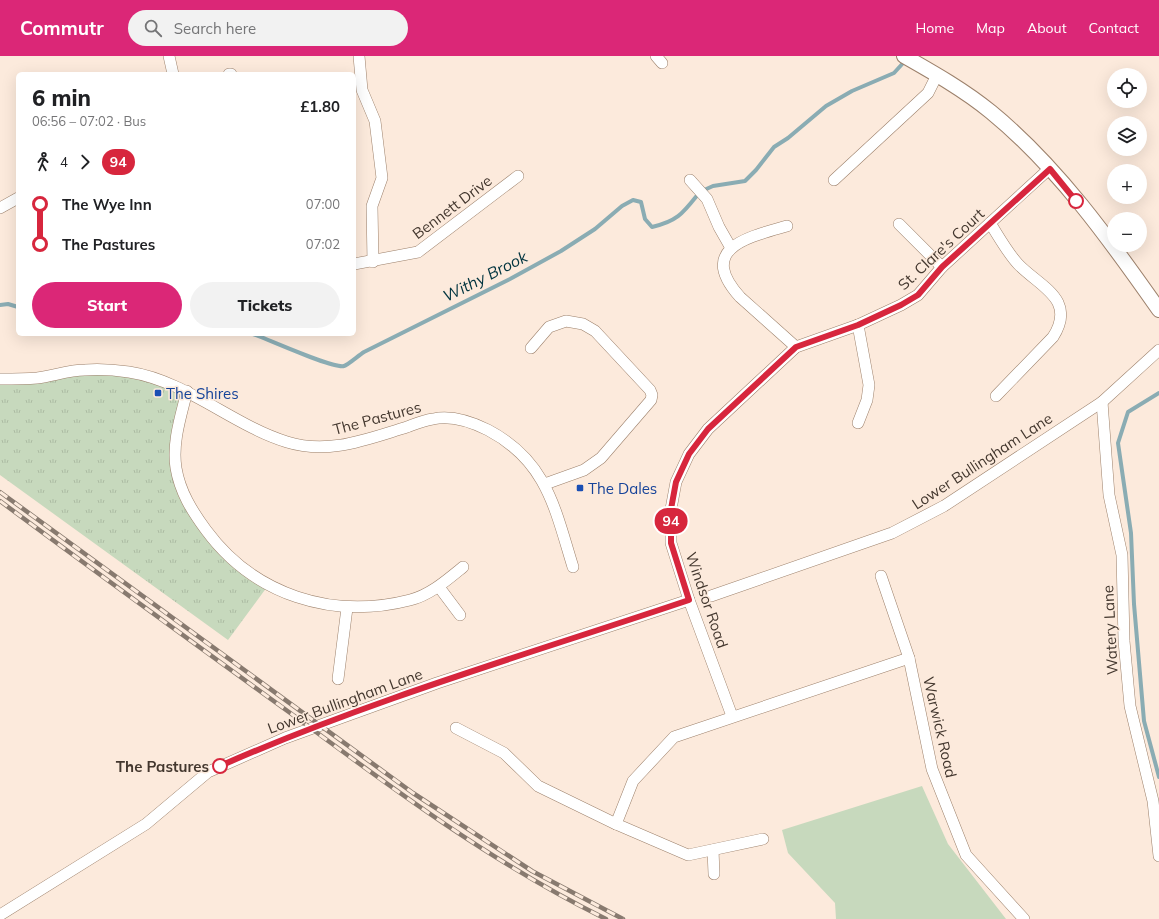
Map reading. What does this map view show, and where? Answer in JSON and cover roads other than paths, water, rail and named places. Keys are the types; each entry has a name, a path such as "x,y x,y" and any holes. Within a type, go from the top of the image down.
{"street":[{"path":"169,56 173,72"},
{"path":"904,56 937,75 991,112 1022,140 1050,169 1124,260 1159,310"},
{"path":"356,57 362,90 375,121 382,178 372,206 373,262"},
{"path":"834,180 928,93 937,75"},
{"name":"St. Clare's Court","path":"796,347 858,325 901,305 918,295 942,267 1050,169"},
{"name":"Bennett Drive","path":"356,264 373,262 418,252 518,176"},
{"path":"690,180 707,199 731,248"},
{"path":"0,208 16,199"},
{"path":"990,223 1010,255 1056,297 1061,310 1061,320 1053,338 996,396"},
{"path":"899,224 942,267"},
{"path":"787,226 750,237 734,244 725,257 724,272 732,288 796,347"},
{"path":"531,348 548,328 566,321 583,324 595,332 650,390 652,395 651,400 601,458 584,470 545,484"},
{"path":"858,325 869,385 866,400 858,423"},
{"name":"Windsor Road","path":"732,716 689,600 671,543 671,509 676,482 689,454 708,429 796,347"},
{"name":"Lower Bullingham Lane","path":"711,596 892,533 918,521 944,506 1102,402 1159,350"},
{"name":"The Pastures","path":"0,380 37,378 84,370 128,372 157,379 187,391 239,421 281,439 319,447 347,445 433,418 455,419 479,426 506,440 523,455 545,484 559,519 574,567"},
{"path":"187,391 175,445 176,467 180,487 194,515 216,545 255,578 281,592 310,601 347,608 411,600 439,587 463,567"},
{"name":"Watery Lane","path":"1102,402 1109,495 1122,555 1124,641 1130,706 1153,801 1159,856"},
{"name":"Warwick Road","path":"881,576 909,658 932,769 966,855 1024,919"},
{"path":"439,587 460,616"},
{"name":"Lower Bullingham Lane","path":"0,915 146,824 208,772 285,738 437,683 689,600"},
{"path":"338,679 347,608"},
{"path":"616,824 633,781 674,737 732,716 909,658"},
{"path":"456,728 504,753 538,786 616,824 688,855 763,840"},
{"path":"713,850 714,874"}],"waterway":[{"name":"Withy Brook","path":"702,191 713,186 745,181 756,170 774,147 788,138 826,106 852,91 894,73 904,62"},
{"name":"Withy Brook","path":"258,336 314,359 338,366 344,366 364,352 510,279 561,251 595,229 622,206 633,200 641,202 645,219 652,227 674,219 689,206 699,193"},
{"name":"Withy Brook","path":"0,305 8,304 16,306"},
{"path":"1159,393 1128,412 1118,443 1131,533 1134,604 1144,721 1159,777"}],"railway":[{"path":"0,492 413,793 532,871 623,919"},
{"path":"0,501 406,798 484,850 564,897 606,919"}],"place":[{"name":"The Shires","path":"158,393"},
{"name":"The Dales","path":"580,488"},
{"name":"The Pastures","path":"220,766"}]}
